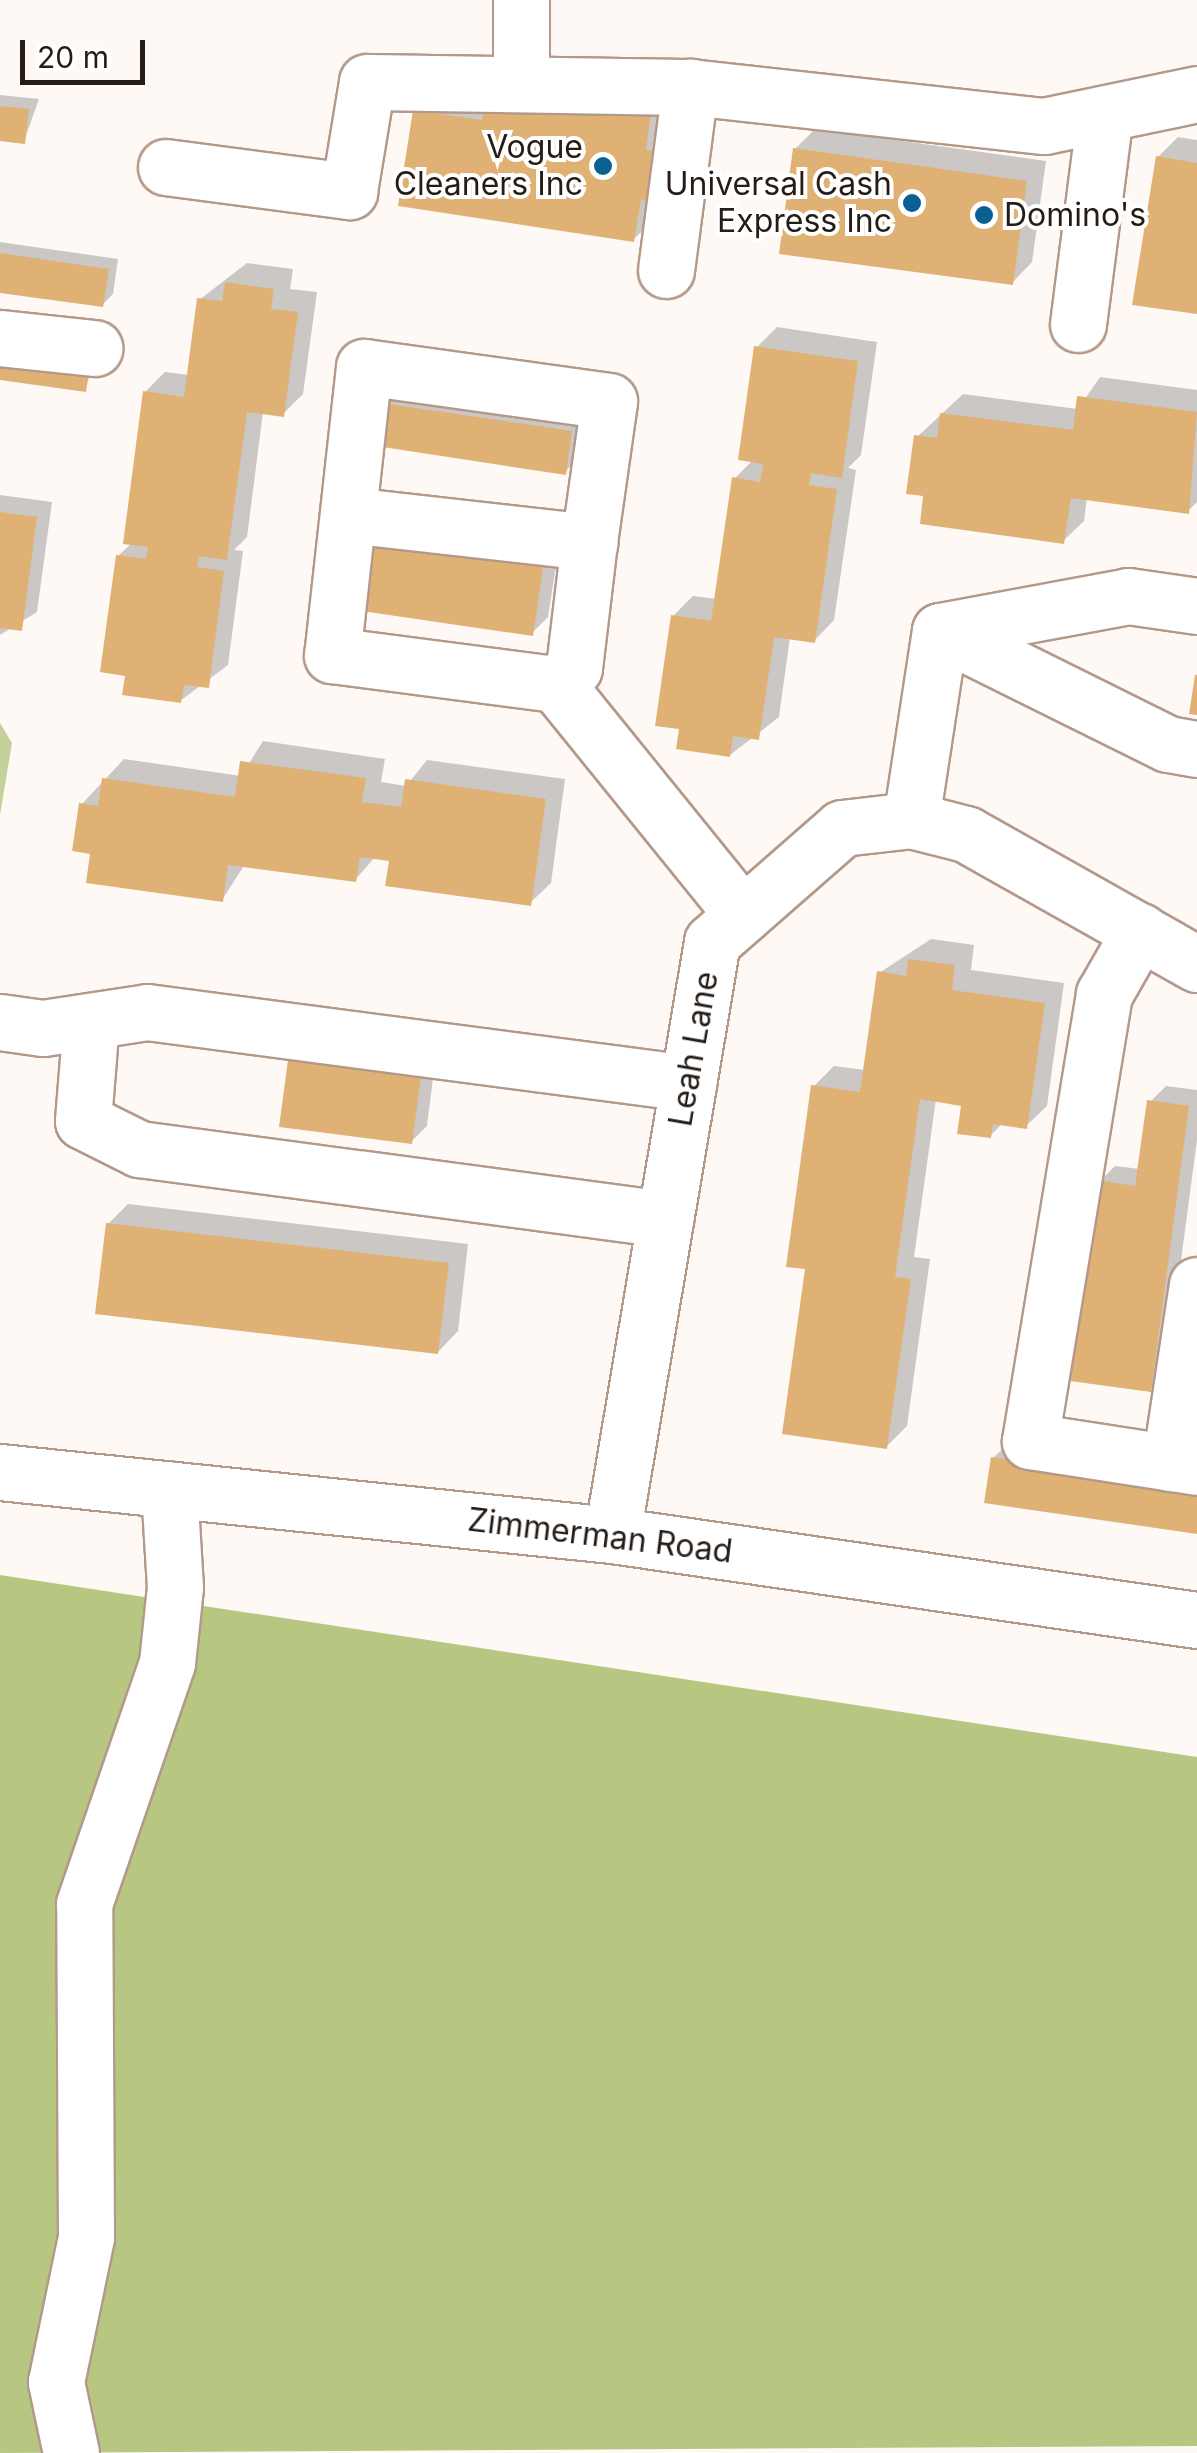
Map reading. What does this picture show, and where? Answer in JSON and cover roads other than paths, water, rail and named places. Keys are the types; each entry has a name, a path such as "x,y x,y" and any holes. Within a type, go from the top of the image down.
{"street":[{"path":"521,0 522,79"},
{"path":"166,167 349,191 367,82 522,79 690,86 1014,124 1104,120 1197,94"},
{"path":"666,270 690,86"},
{"path":"1078,324 1104,120"},
{"path":"0,338 94,348"},
{"path":"556,684 574,668 608,401 364,366 332,655 556,684 743,915"},
{"path":"348,515 589,542"},
{"path":"940,631 1128,596 1197,606"},
{"path":"940,631 1168,744 1197,749"},
{"path":"911,820 940,631"},
{"name":"Leah Lane","path":"612,1535 712,942 842,828 911,820 966,834 1197,964"},
{"path":"1140,931 1104,994 1030,1440 1184,1465 1197,1285"},
{"path":"0,1022 91,1021 148,1012 688,1082"},
{"path":"91,1021 84,1120 140,1150 665,1219"},
{"name":"Zimmerman Road","path":"0,1472 612,1535 1197,1620"},
{"path":"70,2453 56,2382 86,2237 84,1904 167,1662 169,1489"}],"place":[{"name":"Vogue Cleaners Inc","path":"603,166"},
{"name":"Universal Cash Express Inc","path":"912,203"},
{"name":"Domino's","path":"984,215"}]}
